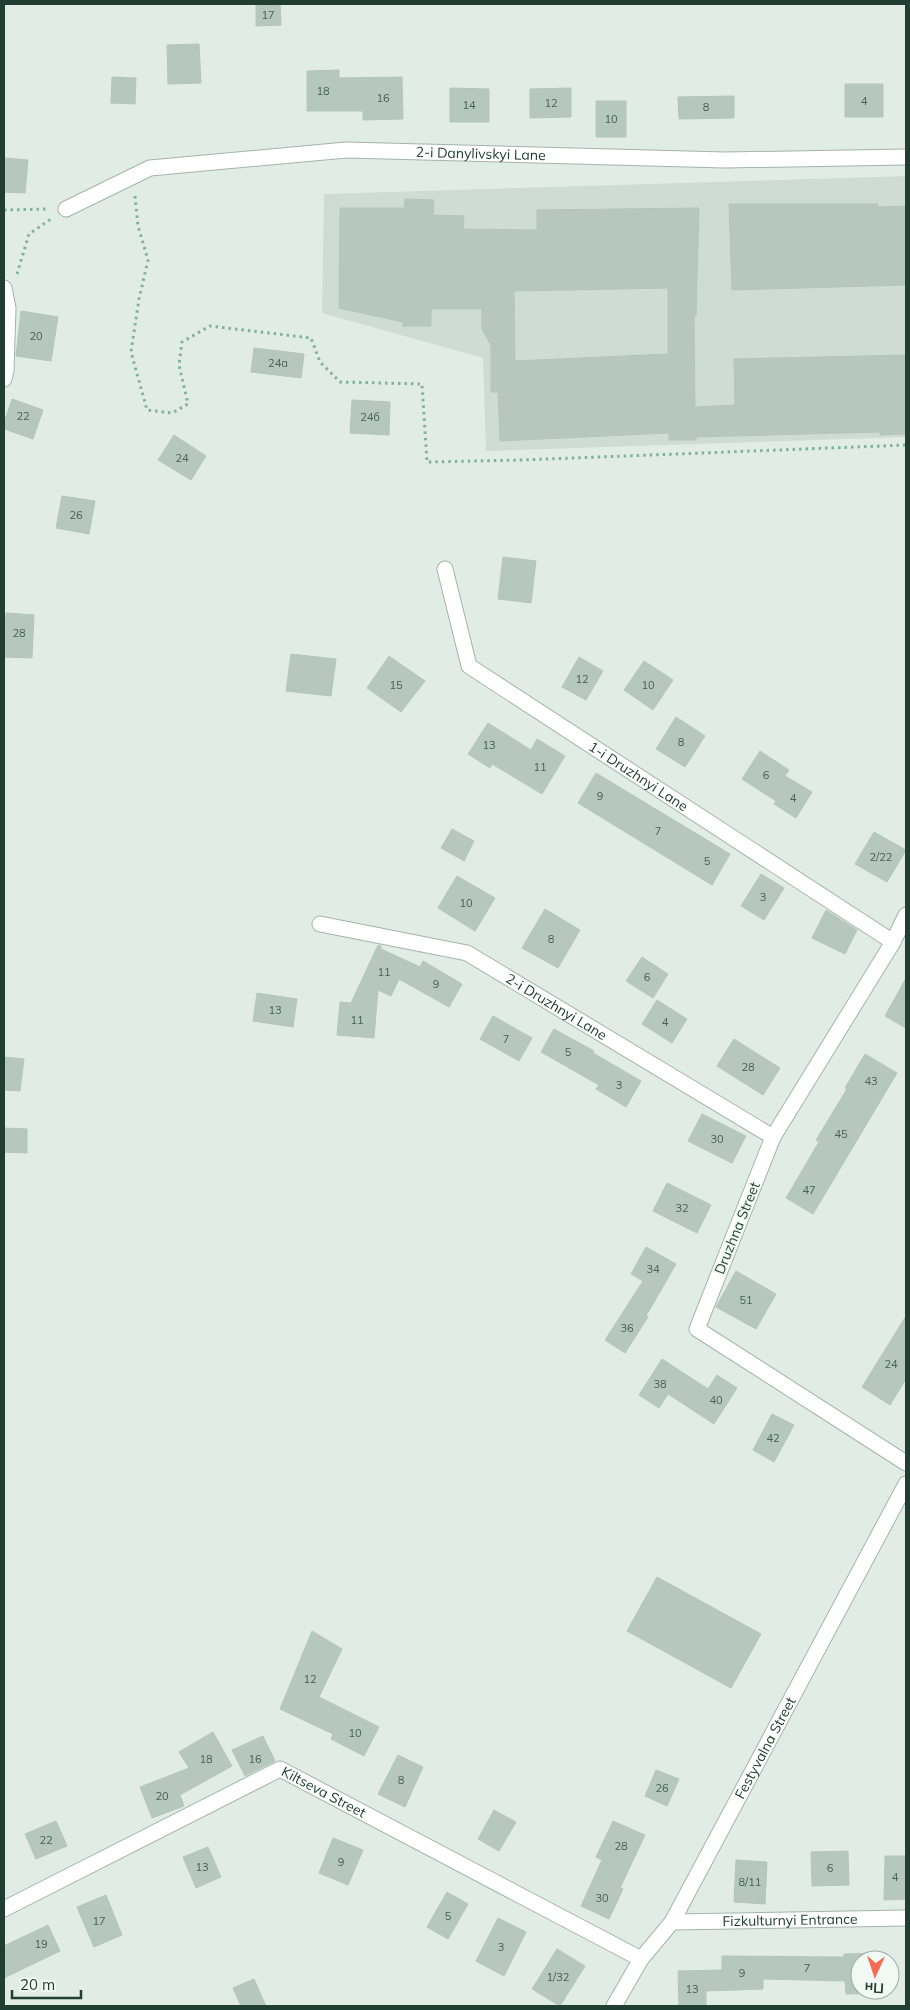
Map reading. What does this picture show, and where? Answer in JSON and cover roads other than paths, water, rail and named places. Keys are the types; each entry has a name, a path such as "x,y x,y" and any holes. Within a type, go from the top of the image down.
{"street":[{"name":"2-i Danylivskyi Lane","path":"66,209 150,168 346,150 725,160 906,157"},
{"path":"4,288 8,308 6,371 4,379"},
{"name":"1-i Druzhnyi Lane","path":"445,569 469,666 893,942"},
{"name":"Druzhna Street","path":"906,915 893,942 773,1137 697,1329 906,1463"},
{"name":"2-i Druzhnyi Lane","path":"320,924 467,953 773,1137"},
{"name":"Festyvalna Street","path":"614,2006 641,1959 672,1922 906,1484"},
{"name":"Kiltseva Street","path":"4,1909 280,1769 641,1959"},
{"name":"Fizkulturnyi Entrance","path":"672,1922 906,1918"}]}
